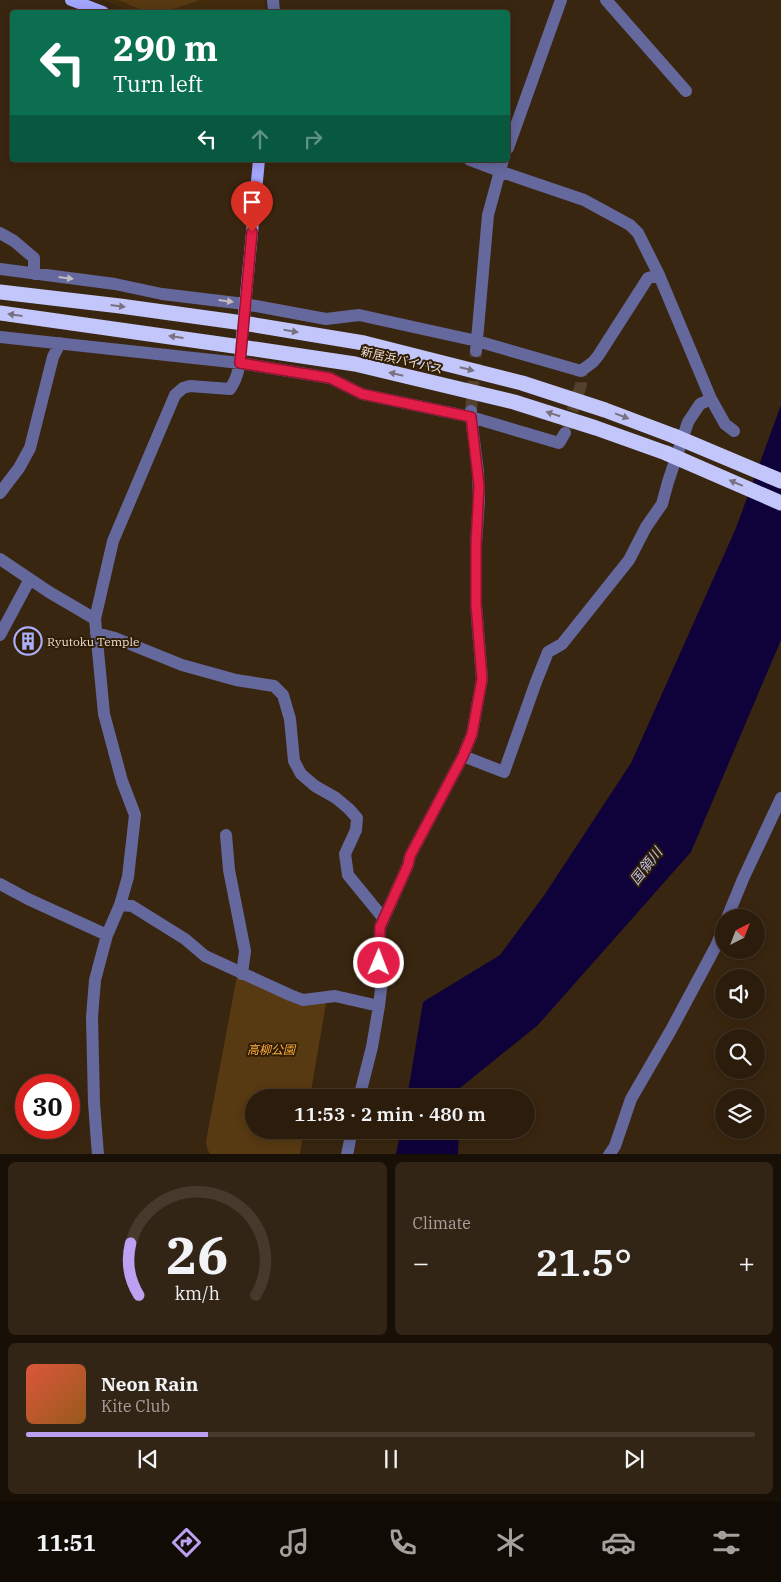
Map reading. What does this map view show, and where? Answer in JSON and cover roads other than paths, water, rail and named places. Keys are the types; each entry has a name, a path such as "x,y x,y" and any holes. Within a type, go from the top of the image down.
{"highway":[{"name":"新居浜バイパス","path":"0,292 243,323 364,343 522,383 605,410 674,436 781,481"},
{"name":"新居浜バイパス","path":"0,313 241,346 355,364 514,402 666,453 781,503"}],"main road":[{"path":"70,0 98,10"},
{"path":"241,346 259,162"}],"street":[{"path":"510,142 561,0"},
{"path":"606,0 686,91"},
{"path":"480,162 501,166 584,200 620,218 638,233 659,275 711,399 725,424 734,431"},
{"path":"477,346 488,215 501,166"},
{"path":"0,233 14,241 34,258 34,274"},
{"path":"0,269 115,284 162,294 245,304 326,319 359,315 581,371 598,356 648,278 659,275"},
{"path":"0,337 240,363 330,378 362,394 471,414 559,443 565,433"},
{"path":"0,493 19,468 30,448 53,357 60,343"},
{"path":"98,1154 94,1103 92,1017 95,980 107,935 120,905 128,877 136,814 122,780 104,714 95,619 113,541 175,395 183,388 190,386 230,389 236,380 241,346"},
{"path":"463,756 504,772 548,652 562,644 628,560 646,527 662,504 688,422 700,404 711,399"},
{"path":"361,1089 379,1006 382,980 379,946 380,927 408,865 410,856 463,756 472,734 482,679 476,604 478,472 471,414"},
{"path":"0,559 95,619"},
{"path":"0,635 30,579"},
{"path":"96,633 115,638 182,665 236,680 274,686 284,695 290,719 294,761 301,774 315,786 349,808 357,818 356,830 345,854 348,875 384,920"},
{"path":"731,909 742,879 781,798"},
{"path":"226,835 229,870 245,951 242,974"},
{"path":"0,884 107,935"},
{"path":"120,905 132,906 185,939 205,956 303,1000 334,996 379,1006"},
{"path":"609,1154 615,1146 631,1099 715,948"},
{"path":"347,1154 350,1139"}],"water":[{"name":"国領川","path":"781,405 781,640 691,852 538,1025 460,1089 408,1089 423,1002 500,955 545,894 631,763 736,528"},
{"path":"399,1139 459,1139 458,1154 396,1154"}],"tunnel":[{"path":"471,411 476,351"},
{"path":"567,428 581,385 581,371"}],"place":[{"name":"Ryutoku Temple","path":"28,641"}],"park label":[{"name":"高柳公園","path":"271,1049"}]}
